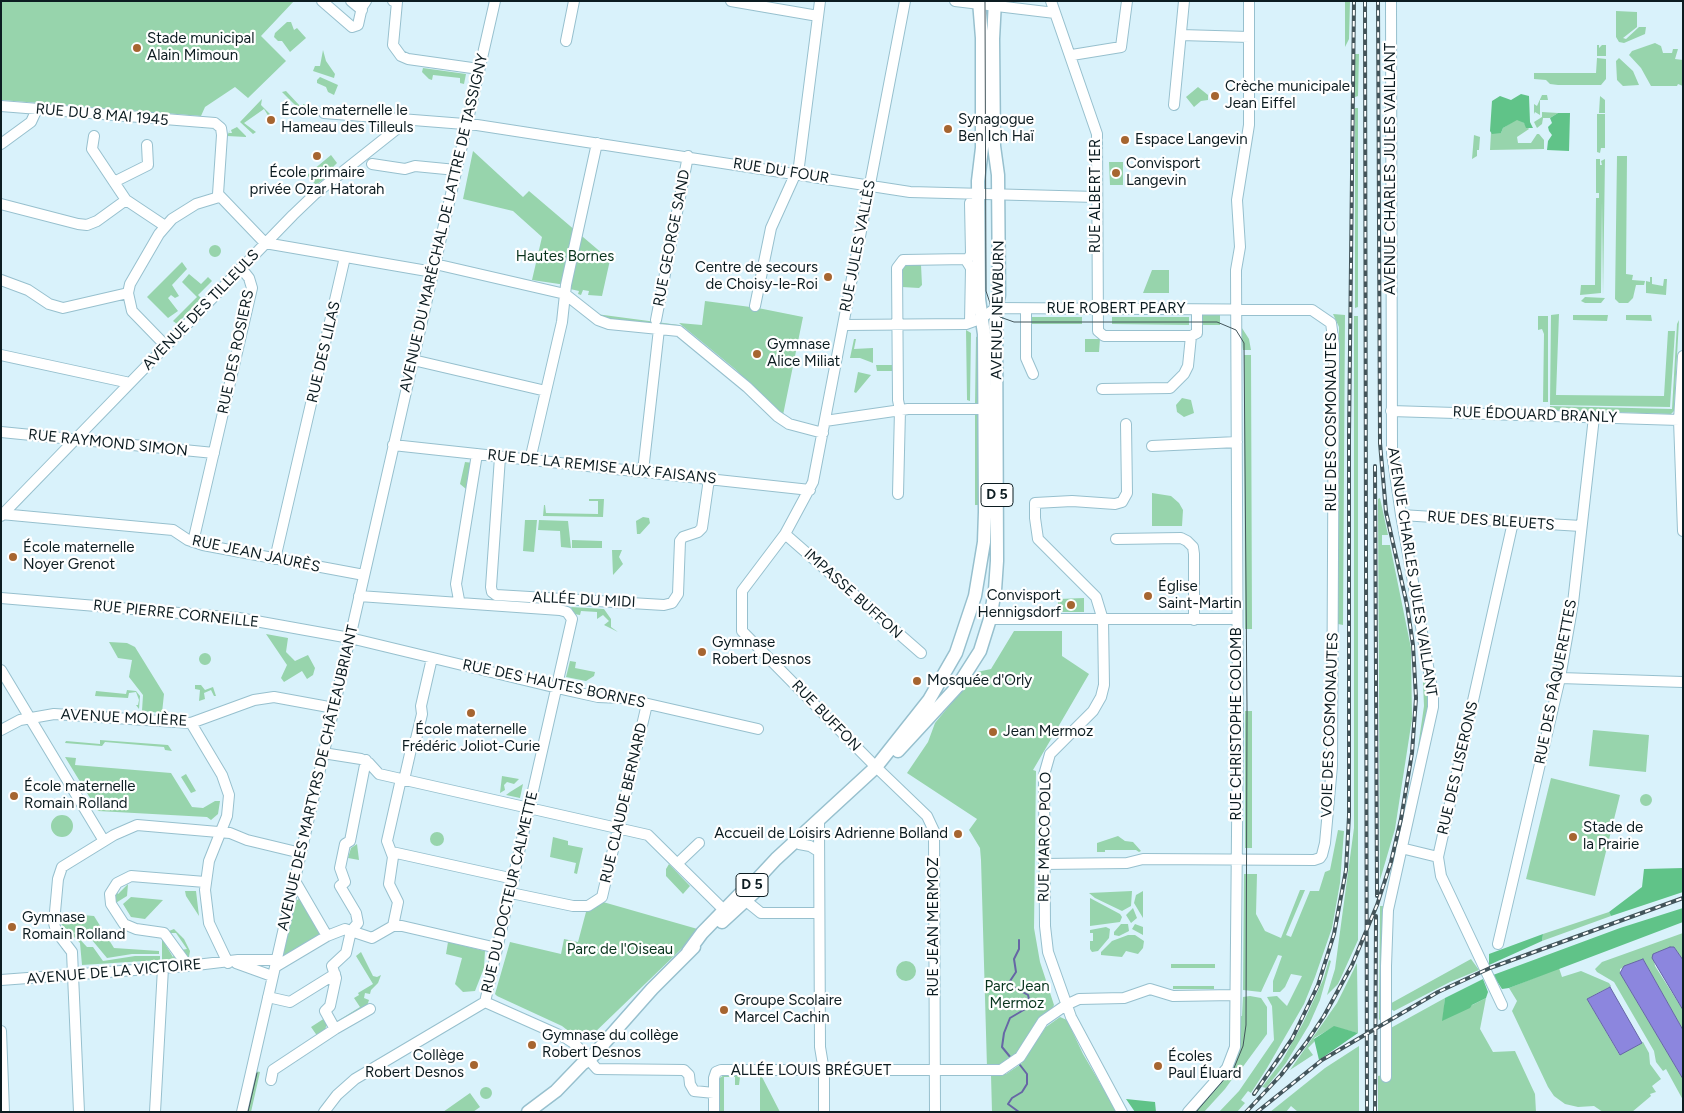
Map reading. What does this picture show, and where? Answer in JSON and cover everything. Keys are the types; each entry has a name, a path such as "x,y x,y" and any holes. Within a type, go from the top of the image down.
{"main road":[{"name":"AVENUE NEWBURN","path":"876,767 929,700 956,653 975,596 984,542 984,334 975,321 978,194 982,148 982,38 979,3"},
{"name":"AVENUE NEWBURN","path":"990,619 997,561 996,308 999,295 999,195 994,146 993,39 995,4"},
{"name":"D 5","path":"743,898 876,767 891,758 957,687 980,651 990,619"},
{"name":"D 5","path":"528,1112 556,1091 585,1058 607,1028 652,989 688,952 702,933 743,898 819,822"},
{"name":"D 5","path":"521,1112 539,1097 573,1061 585,1058"}],"street":[{"path":"322,1 350,26 358,25 364,6 352,1"},
{"path":"393,1 397,2 393,39 394,45 401,56 419,61 479,70"},
{"name":"AVENUE DU MARÉCHAL DE LATTRE DE TASSIGNY","path":"393,445 496,1"},
{"path":"566,41 574,1"},
{"path":"731,1 818,16"},
{"path":"755,306 771,228 799,166 820,1"},
{"name":"RUE JULES VALLÈS","path":"810,490 844,325 905,1"},
{"path":"955,1 995,4 1055,13"},
{"name":"RUE ALBERT 1ER","path":"1051,1 1072,56 1097,134 1096,310 1098,331 1104,336 1191,336"},
{"path":"1072,56 1121,47 1127,1"},
{"path":"1174,105 1184,1"},
{"name":"RUE CHRISTOPHE COLOMB","path":"1188,1112 1227,1068 1234,1047 1237,859 1236,270 1240,247 1237,200 1248,125 1249,1"},
{"name":"AVENUE CHARLES JULES VAILLANT","path":"1386,1077 1387,920 1432,707 1433,694 1394,472 1391,411 1391,1"},
{"path":"1181,35 1249,37"},
{"name":"RUE DU 8 MAI 1945","path":"1,106 203,123 213,122 219,126 222,134 217,190 219,198"},
{"path":"1,144 31,122 37,109"},
{"name":"RUE DU FOUR","path":"324,113 467,124 688,156 910,192 1096,197"},
{"path":"166,346 136,317 130,307 128,293 132,281 165,226 196,204 219,198 265,243 316,193 408,120"},
{"path":"94,136 92,149 126,200 165,226"},
{"path":"530,460 562,322 565,294 597,143"},
{"path":"114,182 148,166 147,145"},
{"name":"RUE GEORGE SAND","path":"643,471 658,324 688,156"},
{"path":"372,164 405,169 415,166 456,170"},
{"path":"966,260 971,254 970,203 978,194"},
{"path":"1,204 87,225 97,221 126,200"},
{"name":"AVENUE DES TILLEULS","path":"1,355 130,383 265,243 345,257 434,268 565,294"},
{"name":"RUE DES LILAS","path":"276,559 345,257"},
{"path":"898,494 900,410 898,400 896,270 900,262 905,260 966,260"},
{"path":"966,260 971,268 975,321"},
{"name":"RUE DES ROSIERS","path":"193,542 252,288 250,278 241,268"},
{"path":"1,280 28,290 49,304 63,308 128,293"},
{"path":"565,294 603,322 658,324 679,331 790,424 823,433"},
{"path":"844,325 975,321 996,308"},
{"name":"RUE ROBERT PEARY","path":"996,308 1236,311"},
{"path":"1026,309 1026,358 1033,374"},
{"path":"1102,389 1170,388 1184,374 1188,366 1191,336 1197,333 1198,310"},
{"name":"RUE DES COSMONAUTES","path":"1236,311 1312,310 1331,323 1334,345 1332,621"},
{"path":"1683,356 1679,420 1683,531"},
{"path":"413,360 546,391"},
{"path":"2,515 130,383"},
{"path":"825,421 900,410 984,409"},
{"name":"RUE ÉDOUARD BRANLY","path":"1391,411 1679,420"},
{"name":"RUE DES PÂQUERETTES","path":"1498,944 1560,678 1573,603 1594,417"},
{"name":"RUE MARCO POLO","path":"1122,1112 1078,1033 1066,1005 1048,952 1045,926 1044,775 1048,757 1093,710 1101,697 1104,685 1103,620 1096,597 1038,539 1035,503 1072,501 1115,504 1122,502 1127,493 1126,424"},
{"name":"RUE RAYMOND SIMON","path":"1,432 214,453"},
{"path":"1152,446 1237,442"},
{"name":"RUE DE LA REMISE AUX FAISANS","path":"393,445 810,490"},
{"name":"AVENUE DES MARTYRS DE CHÂTEAUBRIANT","path":"242,1112 393,445"},
{"path":"459,600 456,584 477,454"},
{"name":"ALLÉE DU MIDI","path":"500,457 492,592 496,595 664,605 676,601 678,594 680,541 683,537 698,532 702,528 709,479"},
{"name":"RUE BUFFON","path":"810,490 785,534 742,591 742,631 876,767"},
{"name":"RUE JEAN JAURÈS","path":"2,515 173,530 193,542 364,575"},
{"name":"RUE DES BLEUETS","path":"1401,515 1581,526"},
{"name":"RUE DES LISERONS","path":"1502,1005 1441,876 1438,857 1513,522"},
{"name":"IMPASSE BUFFON","path":"785,534 921,653"},
{"path":"1116,539 1181,538 1187,540 1193,546 1194,620"},
{"name":"RUE DU DOCTEUR CALMETTE","path":"324,1112 337,1095 355,1079 485,1002 572,619 567,612 560,610 359,596"},
{"name":"RUE PIERRE CORNEILLE","path":"1,598 213,614 350,638"},
{"path":"990,619 1237,619"},
{"name":"VOIE DES COSMONAUTES","path":"1237,859 1320,858 1325,843 1332,766 1332,621"},
{"name":"RUE DES HAUTES BORNES","path":"350,638 556,687 758,728"},
{"path":"393,926 398,902 389,884 393,859 387,841 402,779 412,745 416,739 432,658"},
{"path":"1,670 104,841"},
{"path":"1560,678 1683,682"},
{"name":"AVENUE MOLIÈRE","path":"1,730 30,718 68,714 191,723 268,698 286,698 334,708"},
{"name":"RUE CLAUDE BERNARD","path":"511,893 569,906 588,906 596,903 602,897 647,704"},
{"path":"191,723 222,775 228,790 228,809 209,861 205,882 209,923 228,963"},
{"path":"323,753 366,760 379,774 652,837 727,913"},
{"path":"335,1029 325,1011 330,1006 336,978 332,966 346,953 351,931 358,923 356,913 340,886 345,882 340,868 345,844 350,841 366,760"},
{"name":"RUE JEAN MERMOZ","path":"876,767 928,816 934,831 935,1112"},
{"path":"819,822 820,1047 824,1071 824,1112"},
{"path":"79,1112 72,949 54,927 58,876 65,864 126,828 137,825 221,832 301,853"},
{"path":"678,863 699,843"},
{"path":"799,844 810,846 818,851"},
{"path":"1401,848 1438,857"},
{"path":"392,852 514,879"},
{"path":"1044,864 1127,863 1143,859 1237,859"},
{"path":"188,966 164,932 136,929 124,924 111,904 110,894 120,880 131,876 205,882"},
{"path":"295,881 327,936"},
{"path":"743,898 761,913 818,913"},
{"path":"275,968 327,936 344,928 372,938 393,926 497,948"},
{"name":"AVENUE DE LA VICTOIRE","path":"1,980 228,963 238,960 275,968"},
{"name":"AVENUE DE LA VICTOIRE","path":"228,963 275,968"},
{"path":"155,1112 162,968"},
{"path":"268,997 290,1002 335,974"},
{"name":"ALLÉE LOUIS BRÉGUET","path":"585,1058 597,1069 684,1070 689,1075 690,1084 694,1091 714,1092 715,1076 721,1070 1002,1070 1020,1057 1044,1021 1066,1005 1087,998 1133,996 1150,989 1173,996 1235,995"},
{"path":"485,1002 560,1035 575,1044 585,1058"},
{"path":"271,1080 274,1070 335,1029 370,1009"},
{"path":"1,1031 4,1112"},
{"path":"714,1092 714,1112"}],"green space":[{"name":"Stade municipal Alain Mimoun","path":"1,1 294,1 261,36 286,61 248,98 235,87 205,107 201,116 1,100"},
{"path":"1345,1 1350,1 1349,39 1345,47"},
{"path":"1616,11 1637,12 1637,27 1623,38 1626,39 1639,27 1646,27 1645,34 1624,43 1619,42 1616,37"},
{"path":"287,22 291,22 294,30 297,28 306,38 290,52 282,41 278,41 274,37 275,33"},
{"path":"1655,43 1661,46 1663,53 1672,53 1673,49 1678,49 1675,59 1683,60 1683,86 1678,84 1677,86 1651,86 1641,68 1629,55 1632,51"},
{"path":"1597,45 1599,45 1599,48 1602,45 1606,45 1606,56 1597,56"},
{"path":"323,50 326,61 335,74 334,78 313,71 315,66 320,66"},
{"path":"1354,54 1359,54 1358,96 1355,97"},
{"path":"1597,58 1606,59 1606,79 1601,85 1558,85 1550,84 1546,80 1534,79 1534,73 1596,73"},
{"path":"1619,58 1633,71 1639,85 1623,86 1617,80 1616,61"},
{"path":"423,68 466,74 464,84 460,83 460,78 433,75 432,80 429,79 422,72"},
{"path":"320,77 338,85 334,95 328,92 326,87 317,83"},
{"path":"1198,87 1208,95 1208,100 1201,101 1194,107 1186,97"},
{"path":"286,91 300,106 306,105 307,109 303,114 299,112 300,110 282,92"},
{"path":"1521,94 1529,96 1530,122 1533,128 1526,128 1524,123 1517,120 1503,128 1501,133 1492,134 1490,131 1492,101 1500,96 1511,100"},
{"path":"1542,95 1547,95 1548,100 1540,100 1540,115 1535,112 1534,114 1534,104 1537,106"},
{"path":"1600,96 1605,100 1605,113 1599,113"},
{"path":"262,99 261,105 271,115 269,117 264,109 244,123 256,132 253,134 240,122"},
{"path":"1355,108 1358,108 1358,307 1355,308"},
{"path":"1542,112 1558,113 1550,118 1543,118 1542,124 1537,128 1534,122 1542,117"},
{"path":"1558,113 1570,113 1569,151 1547,150 1548,141 1552,135 1548,127 1552,123 1550,118"},
{"path":"1597,114 1605,114 1605,148 1601,148 1600,153 1597,152"},
{"path":"1517,119 1529,129 1517,137 1518,143 1531,143 1539,134 1544,140 1544,149 1490,150 1491,133 1501,133 1503,128"},
{"path":"237,127 246,137 227,136 230,130 229,133 232,133 231,130"},
{"path":"1474,135 1480,137 1479,150 1477,150 1477,156 1472,159"},
{"name":"Hautes Bornes","path":"473,151 523,197 529,191 610,260 602,296 588,295 589,291 583,290 581,295 578,294 579,291 570,289 566,285 532,280 542,237 513,211 463,199"},
{"path":"331,155 337,163 332,168 334,171 316,185 307,175"},
{"path":"1617,156 1627,156 1626,274 1633,275 1632,280 1645,281 1644,285 1636,285 1633,298 1628,303 1619,303 1615,299"},
{"path":"1596,159 1600,159 1600,165 1602,165 1601,161 1605,159 1603,296 1602,201 1601,293 1580,295 1581,285 1595,285 1596,198 1599,198 1599,193 1596,193"},
{"name":"Convisport Langevin","path":"1109,162 1123,162 1123,185 1110,185"},
{"path":"215,245 221,251 215,257 209,251"},
{"path":"182,262 187,269 172,285 179,296 175,298 171,295 168,298 178,311 168,318 147,297"},
{"path":"903,264 921,265 922,285 919,288 902,287 900,270"},
{"path":"1152,270 1169,270 1169,293 1143,293"},
{"path":"189,274 201,284 208,277 212,281 198,295 201,298 177,324 173,321 197,297 182,282"},
{"path":"1650,277 1652,277 1652,284 1663,286 1664,279 1667,279 1666,295 1646,293 1646,281 1650,282"},
{"path":"1585,297 1605,298 1601,303 1585,303 1581,301"},
{"name":"Gymnase Alice Miliat","path":"705,301 758,308 803,317 783,415 735,369 679,323 702,325"},
{"path":"1201,313 1220,313 1220,325 1200,325"},
{"path":"596,314 679,325 733,370 682,329 608,321"},
{"path":"1333,314 1345,315 1343,625 1338,624 1339,327"},
{"path":"1559,314 1556,395 1664,396 1668,331 1675,331 1670,407 1550,405 1551,315"},
{"path":"1573,315 1608,315 1607,321 1573,320"},
{"path":"1626,315 1651,315 1652,321 1626,320"},
{"path":"1354,316 1358,316 1358,940 1338,984 1327,995 1335,969 1354,828"},
{"path":"1538,316 1548,316 1548,402 1543,402 1544,334 1542,329 1538,330"},
{"path":"1030,317 1082,317 1082,324 1030,324"},
{"path":"1112,317 1189,317 1189,325 1112,324"},
{"path":"1679,320 1674,411 1671,414 1550,410 1550,406 1672,409 1677,324"},
{"path":"1240,325 1249,339 1251,350 1243,350"},
{"path":"966,330 971,333 970,401 967,400"},
{"path":"980,336 978,403 975,405 976,337"},
{"path":"854,339 856,339 854,349 873,348 873,363 860,358 850,358"},
{"path":"1085,339 1100,339 1099,352 1085,352"},
{"path":"1244,355 1251,355 1252,629 1245,629"},
{"path":"876,365 892,365 892,371 877,371"},
{"path":"858,372 871,375 856,393 854,392"},
{"path":"1182,398 1191,400 1194,413 1184,417 1177,412 1176,405"},
{"path":"975,412 979,415 979,505 975,505"},
{"path":"465,462 473,463 466,489 460,484"},
{"path":"1152,493 1171,496 1179,503 1183,510 1182,526 1152,526"},
{"path":"1380,498 1388,535 1382,535 1382,545 1390,545 1411,648 1412,719 1395,829 1380,880 1378,499"},
{"path":"589,499 604,499 603,517 543,516 544,505 546,513 598,514 598,501 589,501"},
{"path":"643,517 649,518 650,523 640,534 637,534 636,521"},
{"path":"525,520 537,520 534,552 523,551"},
{"path":"539,520 568,521 571,548 561,547 560,531 538,530"},
{"path":"572,540 602,541 602,548 572,548"},
{"path":"612,550 622,550 619,557 623,564 613,575"},
{"name":"Convisport Hennigsdorf","path":"1084,598 1084,612 1058,612 1058,599"},
{"path":"571,607 604,609 611,619 611,627 618,632 604,625 609,621 603,615 597,619 597,612 581,611 580,615 574,614"},
{"path":"1014,631 1062,631 1062,656 1089,674 1033,770 1036,771 1034,928 1040,962 1054,1005 1053,1011 1019,1053 1004,1066 987,1067 981,860 980,848 969,830 977,819 907,773 928,742 935,723 977,672 991,669"},
{"path":"266,634 288,638 286,652 295,661 308,655 315,668 313,675 307,679 302,671 284,682 281,678 287,665"},
{"path":"109,642 127,643 135,647 164,694 162,713 142,711 143,695 129,677 132,660 118,658"},
{"path":"203,653 207,653 211,659 207,665 203,665 199,661 199,657"},
{"path":"570,661 576,662 575,668 595,672 594,676 586,681 566,677"},
{"path":"1423,682 1430,683 1431,698 1419,754 1417,754 1424,706"},
{"path":"195,685 201,685 205,690 213,687 216,696 214,696 211,690 204,693 205,699 199,701 200,690 195,689"},
{"path":"127,690 136,691 140,696 139,709 136,705 138,705 139,700 136,692 129,693 128,698 95,696 96,691 126,694"},
{"path":"1245,711 1252,711 1252,848 1245,848"},
{"path":"1593,730 1649,735 1646,772 1589,766"},
{"path":"100,740 168,745 172,751 165,750 164,747 105,742 102,746 65,743 66,741 100,744"},
{"path":"65,757 76,758 75,765 171,773 192,807 203,808 215,801 220,801 218,814 211,820 207,817 98,811"},
{"path":"186,774 196,791 191,793 181,777"},
{"path":"502,776 519,779 514,784 507,782 504,785 505,790 500,793"},
{"name":"Stade de la Prairie","path":"1551,778 1620,795 1595,896 1526,879"},
{"path":"523,784 520,798 506,795 510,792"},
{"path":"1646,794 1652,800 1646,806 1640,800"},
{"path":"62,815 70,818 73,826 70,834 62,837 54,834 51,826 54,818"},
{"path":"1338,830 1344,831 1340,883 1332,928 1304,1004 1251,1093 1248,1091 1241,1100 1245,1103 1237,1112 1219,1112 1239,1091 1274,1040 1272,1006 1267,997 1277,996 1287,1006 1302,976 1291,974 1285,987 1280,992 1273,992 1273,981 1282,956 1278,955 1261,992 1243,990 1244,874 1257,874 1256,914 1265,931 1281,938 1300,890 1305,890 1286,935 1291,937 1310,891 1319,891 1325,872 1330,870"},
{"path":"434,832 440,832 444,839 440,846 434,846 430,842 430,836"},
{"path":"1118,836 1125,841 1133,842 1141,851 1105,850 1105,852 1097,852 1097,843"},
{"path":"553,837 568,841 568,845 583,848 577,874 574,873 576,863 550,857"},
{"path":"357,844 359,860 348,858 351,848"},
{"path":"669,864 690,886 683,894 666,876 666,869"},
{"path":"1683,868 1683,892 1611,916 1609,912 1642,887 1644,869"},
{"path":"128,884 127,896 114,904 115,889 118,894"},
{"path":"185,891 196,891 199,916 186,896"},
{"path":"1132,891 1131,906 1122,911 1095,898 1089,893"},
{"path":"1143,891 1143,918 1134,903 1136,895"},
{"path":"131,897 163,900 145,919 131,917 123,904"},
{"path":"301,898 323,936 285,958 283,954 295,901"},
{"path":"1090,898 1120,914 1122,917 1120,922 1090,926"},
{"name":"Parc de l'Oiseau","path":"603,902 701,930 590,1037 575,1036 562,1026 495,994 510,942 561,954 564,939 578,942 586,912"},
{"path":"1380,906 1386,906 1383,1018 1379,1020"},
{"path":"1133,908 1137,918 1131,923 1126,915"},
{"path":"1683,908 1683,922 1509,988 1502,989 1493,975 1620,928"},
{"path":"1609,912 1611,916 1542,941 1543,934"},
{"path":"60,913 94,916 114,948 159,951 159,954 132,954 107,958 82,928 74,933 87,947 93,947 103,961 135,956 160,956 160,960 82,965 80,943 59,922"},
{"path":"1121,924 1128,924 1129,931 1119,936 1114,935 1114,932"},
{"path":"1135,924 1143,927 1143,935 1132,929"},
{"path":"1106,927 1110,929 1109,938 1098,951 1092,952 1090,941 1093,941 1093,933 1090,933 1090,930"},
{"path":"174,929 184,939 190,951 189,957 186,958 181,950 187,949 176,933 169,933 169,931"},
{"path":"1683,933 1683,960 1674,947 1653,954 1655,966 1683,1010 1683,1030 1643,959 1620,969 1620,973 1683,1079 1683,1100 1666,1069 1663,1071 1656,1062 1654,1051 1614,982 1595,969 1602,962"},
{"path":"162,934 167,939 165,944 173,957 176,951 181,958 162,960"},
{"path":"1543,934 1542,941 1489,965 1489,954"},
{"path":"1128,935 1135,935 1144,941 1143,948 1138,954 1126,951 1122,957 1101,955 1101,952 1112,941"},
{"path":"448,942 485,951 484,968 475,991 463,992 455,984 462,958 446,954"},
{"path":"361,952 373,976 381,975 370,994 365,993 364,998 369,1000 367,1006 338,1026 336,1022 360,1007 354,998 359,995 358,993 373,984 356,956"},
{"path":"1471,959 1479,970 1450,982 1394,1011 1386,1006"},
{"path":"1329,960 1331,961 1320,1000 1309,1025 1286,1063 1266,1088 1262,1087 1282,1061 1303,1023 1323,980"},
{"path":"906,961 913,964 916,971 913,978 906,981 899,978 896,971 899,964"},
{"path":"1357,963 1358,1033 1334,1027 1314,1038 1315,1041 1308,1048 1313,1055 1290,1070 1337,1003"},
{"path":"1171,964 1215,964 1215,968 1171,968"},
{"path":"1559,968 1562,977 1581,971 1609,983 1611,986 1587,999 1619,1054 1643,1042 1649,1053 1650,1064 1661,1079 1652,1086 1656,1092 1650,1094 1651,1096 1632,1112 1603,1112 1594,1106 1578,1107 1565,1104 1554,1096 1548,1087 1512,1011 1517,1001 1509,988"},
{"path":"1483,979 1488,992 1486,998 1442,1021 1445,998"},
{"path":"1173,986 1214,986 1214,989 1173,989"},
{"path":"1243,997 1261,998 1267,1007 1267,1034 1242,1068 1204,1112 1192,1112 1223,1079 1238,1016 1242,1016"},
{"path":"1445,998 1443,1020 1486,998 1480,1029 1493,1052 1515,1051 1535,1094 1536,1112 1378,1112 1378,1076 1383,1075 1384,1081 1389,1082 1387,1030"},
{"name":"Parc Jean Mermoz","path":"1060,1017 1067,1020 1083,1054 1117,1112 992,1112 991,1075 1006,1074 1021,1064 1046,1027"},
{"path":"325,1018 328,1023 323,1033 318,1037 311,1027"},
{"path":"1334,1026 1358,1033 1319,1060 1314,1039"},
{"path":"1359,1046 1359,1112 1298,1112 1291,1106 1286,1112 1270,1112 1325,1068"},
{"path":"255,1071 260,1072 251,1112 245,1112"},
{"path":"743,1074 740,1077 739,1085 735,1085 735,1077 724,1077 724,1112 720,1112 720,1078 724,1075"},
{"path":"760,1077 762,1077 780,1112 760,1112"},
{"path":"486,1087 492,1093 486,1099 480,1093"},
{"path":"470,1093 480,1107 473,1112 443,1112"},
{"path":"1126,1099 1155,1102 1156,1112 1135,1112"}],"shaded area":[{"path":"1674,947 1683,960 1683,1010 1652,958 1653,954"},
{"path":"1643,959 1683,1030 1683,1079 1620,973 1624,966"},
{"path":"1610,987 1642,1043 1620,1055 1587,999"}],"waterway":[{"path":"1011,1058 1002,1047 1004,1033 1010,1018 1027,1008 1029,999 1028,995 1010,985 1010,981 1016,972 1014,959 1019,949 1019,940"},
{"path":"1019,1112 1008,1104 1012,1098 1022,1092 1027,1084 1027,1074 1020,1065"}],"tram line":[{"path":"985,1 986,291 992,309 1000,317 1014,322 1217,322 1236,330 1244,343 1247,709 1246,1025 1243,1046 1234,1068 1196,1112"},
{"path":"248,1112 257,1073"}],"railway":[{"path":"1254,1094 1292,1039 1318,985 1334,934 1346,870 1349,816 1349,436 1354,1"},
{"path":"1365,1 1367,1112"},
{"path":"1246,1112 1281,1075 1306,1043 1324,1016 1352,965 1377,905 1391,862 1401,819 1412,753 1416,698 1413,645 1407,605 1386,512 1380,443 1378,1"},
{"path":"1375,466 1377,896"},
{"path":"1257,1112 1322,1060 1438,992 1490,968 1683,898"},
{"path":"1375,1112 1376,916"}],"place":[{"name":"Stade municipal Alain Mimoun","path":"137,48"},
{"name":"Crèche municipale Jean Eiffel","path":"1215,96"},
{"name":"École maternelle le Hameau des Tilleuls","path":"271,120"},
{"name":"Synagogue Ben Ich Haï","path":"948,129"},
{"name":"Espace Langevin","path":"1125,140"},
{"name":"École primaire privée Ozar Hatorah","path":"317,156"},
{"name":"Convisport Langevin","path":"1116,173"},
{"name":"Centre de secours de Choisy-le-Roi","path":"828,277"},
{"name":"Gymnase Alice Miliat","path":"757,354"},
{"name":"École maternelle Noyer Grenot","path":"13,557"},
{"name":"Église Saint-Martin","path":"1148,596"},
{"name":"Convisport Hennigsdorf","path":"1071,605"},
{"name":"Gymnase Robert Desnos","path":"702,652"},
{"name":"Mosquée d'Orly","path":"917,681"},
{"name":"École maternelle Frédéric Joliot-Curie","path":"471,713"},
{"name":"Jean Mermoz","path":"993,732"},
{"name":"École maternelle Romain Rolland","path":"14,796"},
{"name":"Accueil de Loisirs Adrienne Bolland","path":"958,834"},
{"name":"Stade de la Prairie","path":"1573,837"},
{"name":"Gymnase Romain Rolland","path":"12,927"},
{"name":"Groupe Scolaire Marcel Cachin","path":"724,1010"},
{"name":"Gymnase du collège Robert Desnos","path":"532,1045"},
{"name":"Collège Robert Desnos","path":"474,1065"},
{"name":"Écoles Paul Éluard","path":"1158,1066"}]}
